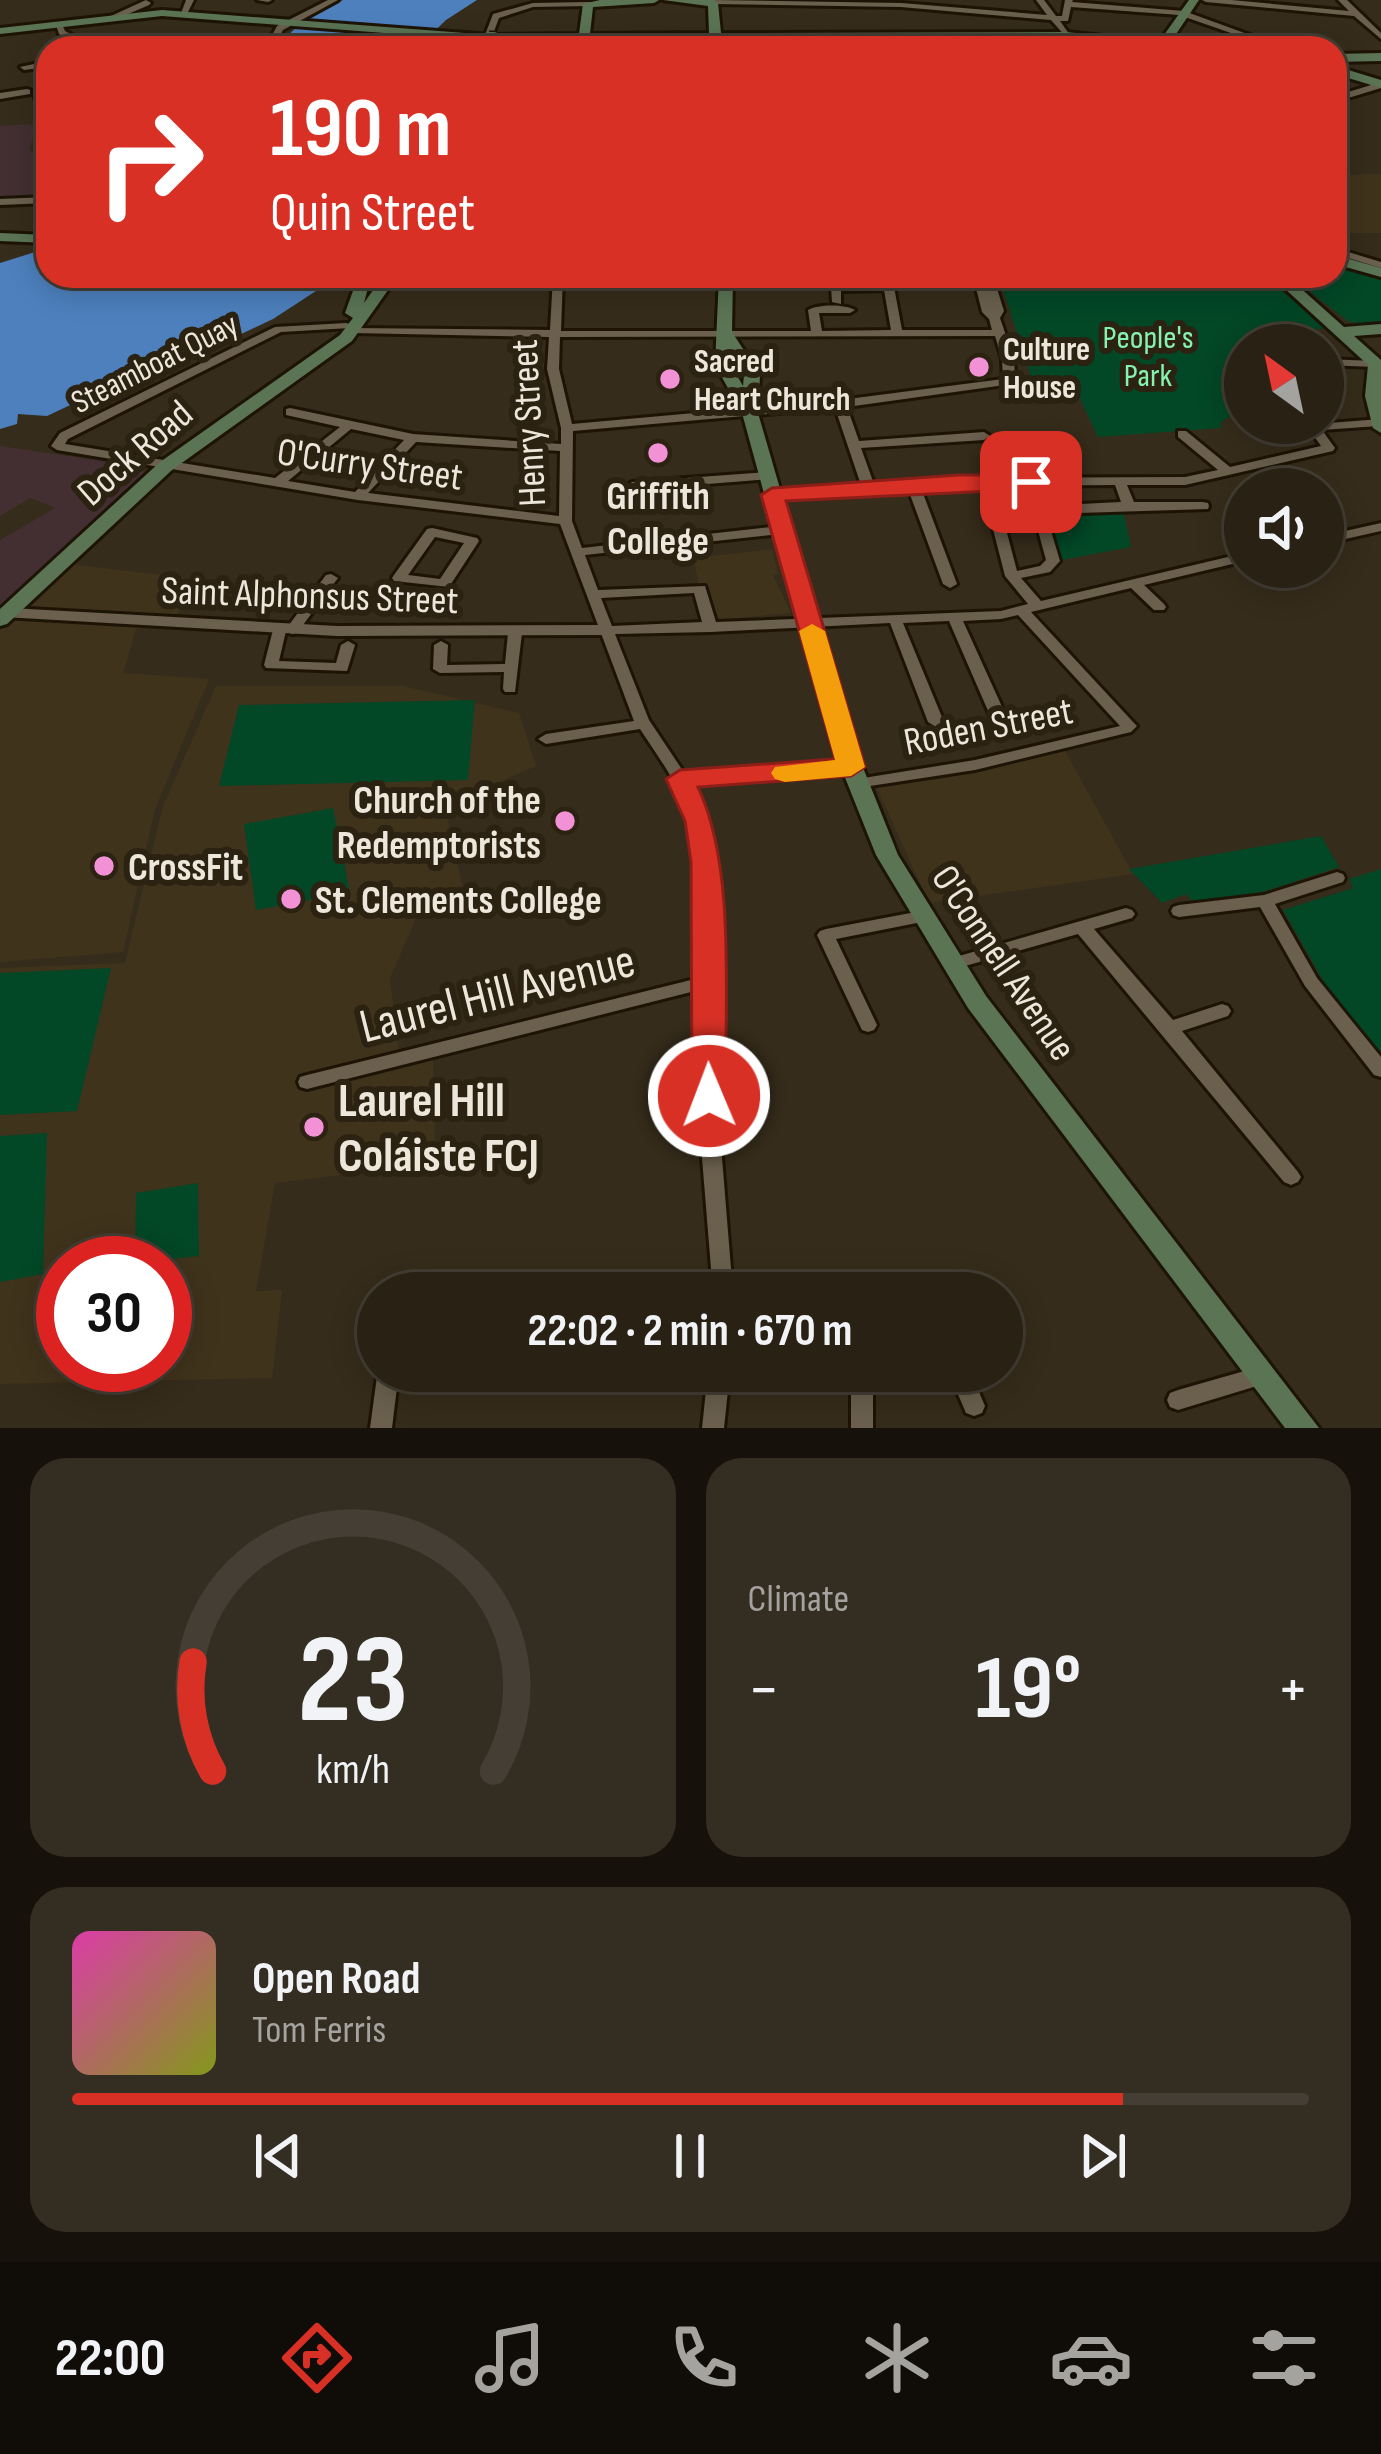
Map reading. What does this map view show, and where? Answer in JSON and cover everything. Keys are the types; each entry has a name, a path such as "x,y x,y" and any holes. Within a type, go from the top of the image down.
{"main road":[{"path":"584,36 588,4 654,0"},
{"path":"668,0 713,2 716,36"},
{"path":"1169,36 1194,0"},
{"path":"0,32 116,16 149,6 183,14 443,36"},
{"path":"1347,65 1381,57"},
{"path":"1347,72 1381,84"},
{"path":"0,237 36,238"},
{"path":"350,328 359,288"},
{"name":"Dock Road","path":"5,617 166,466 325,351 382,288"},
{"name":"O'Connell Avenue","path":"726,288 725,373 750,413 854,775 887,855 951,964 1303,1428"},
{"path":"1292,288 1333,324"},
{"path":"1344,332 1381,329"},
{"path":"1344,334 1378,371 1378,415"}],"street":[{"path":"183,14 190,0"},
{"path":"280,36 292,23 334,0"},
{"path":"901,5 923,0"},
{"path":"1040,0 1066,36"},
{"path":"1205,0 1357,14"},
{"path":"1296,1 1343,1 1381,37"},
{"path":"713,2 840,2 1065,19 1069,2 1183,14 1247,36"},
{"path":"491,36 500,13 533,5 588,4"},
{"path":"58,24 70,36"},
{"path":"24,67 36,66"},
{"path":"1347,95 1381,84"},
{"path":"0,96 27,92"},
{"path":"0,202 36,200"},
{"name":"Henry Street","path":"557,288 553,369 566,428 565,521 644,724 680,779 700,821 706,862 710,1133 721,1272"},
{"path":"835,288 837,302"},
{"path":"889,288 897,333"},
{"path":"566,428 839,404 1008,382 1010,370 981,288"},
{"path":"992,288 999,311 994,318"},
{"path":"817,334 814,310 850,310"},
{"path":"350,328 553,334 998,333"},
{"name":"Steamboat Quay","path":"57,446 64,436 279,329 350,328"},
{"path":"1344,365 1378,371"},
{"path":"839,404 868,489"},
{"path":"290,412 345,429 413,438 565,448"},
{"path":"1240,468 1329,448 1316,428 1378,415"},
{"path":"277,483 345,429"},
{"path":"1182,434 1224,469"},
{"path":"855,445 984,436"},
{"path":"358,496 413,438"},
{"name":"O'Curry Street","path":"57,446 358,496 565,521"},
{"path":"632,486 868,489 986,482 1185,481 1224,472"},
{"path":"986,482 1012,576 1029,608"},
{"path":"1120,482 1129,506"},
{"path":"913,485 950,584"},
{"path":"993,506 1039,510 1203,506"},
{"path":"1012,576 1046,569 1053,561 1039,510"},
{"path":"450,534 465,511"},
{"path":"1344,535 1381,527"},
{"path":"578,552 780,530"},
{"path":"428,532 450,534 472,541 444,584 399,578 428,532"},
{"path":"608,631 955,619 1029,608 1224,562"},
{"path":"331,578 285,629 271,665 342,668 348,645"},
{"path":"1133,582 1159,608"},
{"path":"595,594 700,589 711,628"},
{"name":"Roden Street","path":"680,779 854,775 975,765 1129,726 1029,608"},
{"name":"Saint Alphonsus Street","path":"5,617 285,629 608,631"},
{"path":"955,619 1000,720"},
{"path":"896,622 936,722"},
{"path":"510,689 515,633"},
{"path":"441,645 440,669 512,668"},
{"path":"546,740 644,724"},
{"path":"1179,911 1264,901 1337,878"},
{"path":"1264,901 1311,982 1381,1070"},
{"path":"951,964 1126,914"},
{"path":"868,1025 826,935 921,916"},
{"path":"1084,929 1291,1177"},
{"name":"Laurel Hill Avenue","path":"307,1082 707,982"},
{"path":"1169,1028 1222,1011"},
{"path":"1178,1400 1262,1375"},
{"path":"381,1428 385,1392"},
{"path":"713,1428 717,1392"},
{"path":"862,1392 862,1428"},
{"path":"968,1392 974,1406"}],"shaded area":[{"path":"30,124 35,129 29,151 36,152 36,196 0,197 0,126"},
{"path":"1381,174 1381,233 1347,233 1347,175"},
{"path":"0,446 135,466 145,472 0,607 0,540 55,508 30,498 0,516"},
{"path":"772,549 778,574 773,575 791,613 713,620 706,589 710,588 699,585 693,558"},
{"path":"70,564 211,581 198,599 186,601 173,620 136,629 123,673 209,679 155,809 123,952 0,962 0,627"},
{"path":"216,686 403,686 519,713 536,766 485,788 442,795 463,889 420,909 390,978 399,1054 433,1051 435,1140 416,1145 416,1166 275,1183 256,1291 282,1290 272,1378 192,1380 192,1236 36,1236 36,1383 0,1384 0,968 125,963 163,806"},
{"path":"1065,751 1133,874 929,903 876,786 939,779"}],"green space":[{"path":"1347,268 1381,277 1381,325 1349,322 1305,288 1347,288"},
{"name":"People's Park","path":"1003,288 1278,288 1326,324 1224,324 1221,428 1098,437 1074,386 1034,386"},
{"path":"1123,511 1131,547 1062,560 1044,515"},
{"path":"475,700 468,780 219,786 239,705"},
{"path":"333,808 350,893 256,910 244,824"},
{"path":"1321,836 1339,867 1266,891 1194,903 1186,894 1162,903 1129,869"},
{"path":"1381,869 1381,1056 1334,1000 1283,910 1353,888 1349,879"},
{"path":"111,968 77,1111 0,1115 0,973"},
{"path":"47,1133 44,1236 36,1236 36,1275 0,1282 0,1136"},
{"path":"198,1183 199,1256 192,1257 192,1236 135,1236 136,1193"}],"water":[{"path":"343,0 477,0 429,36 288,36"},
{"path":"36,252 36,288 321,288 273,319 112,395 100,391 47,416 18,414 17,424 0,429 0,263"}],"slow traffic":[{"path":"785,773 851,767 812,631"}],"place":[{"name":"Culture House","path":"979,367"},
{"name":"Sacred Heart Church","path":"670,379"},
{"name":"Griffith College","path":"658,453"},
{"name":"Church of the Redemptorists","path":"565,821"},
{"name":"CrossFit","path":"104,866"},
{"name":"St. Clements College","path":"291,899"},
{"name":"Laurel Hill Coláiste FCJ","path":"314,1127"}],"route":[{"path":"709,1096 706,862 700,821 680,779 851,767 772,495 959,482 1031,482"}]}
